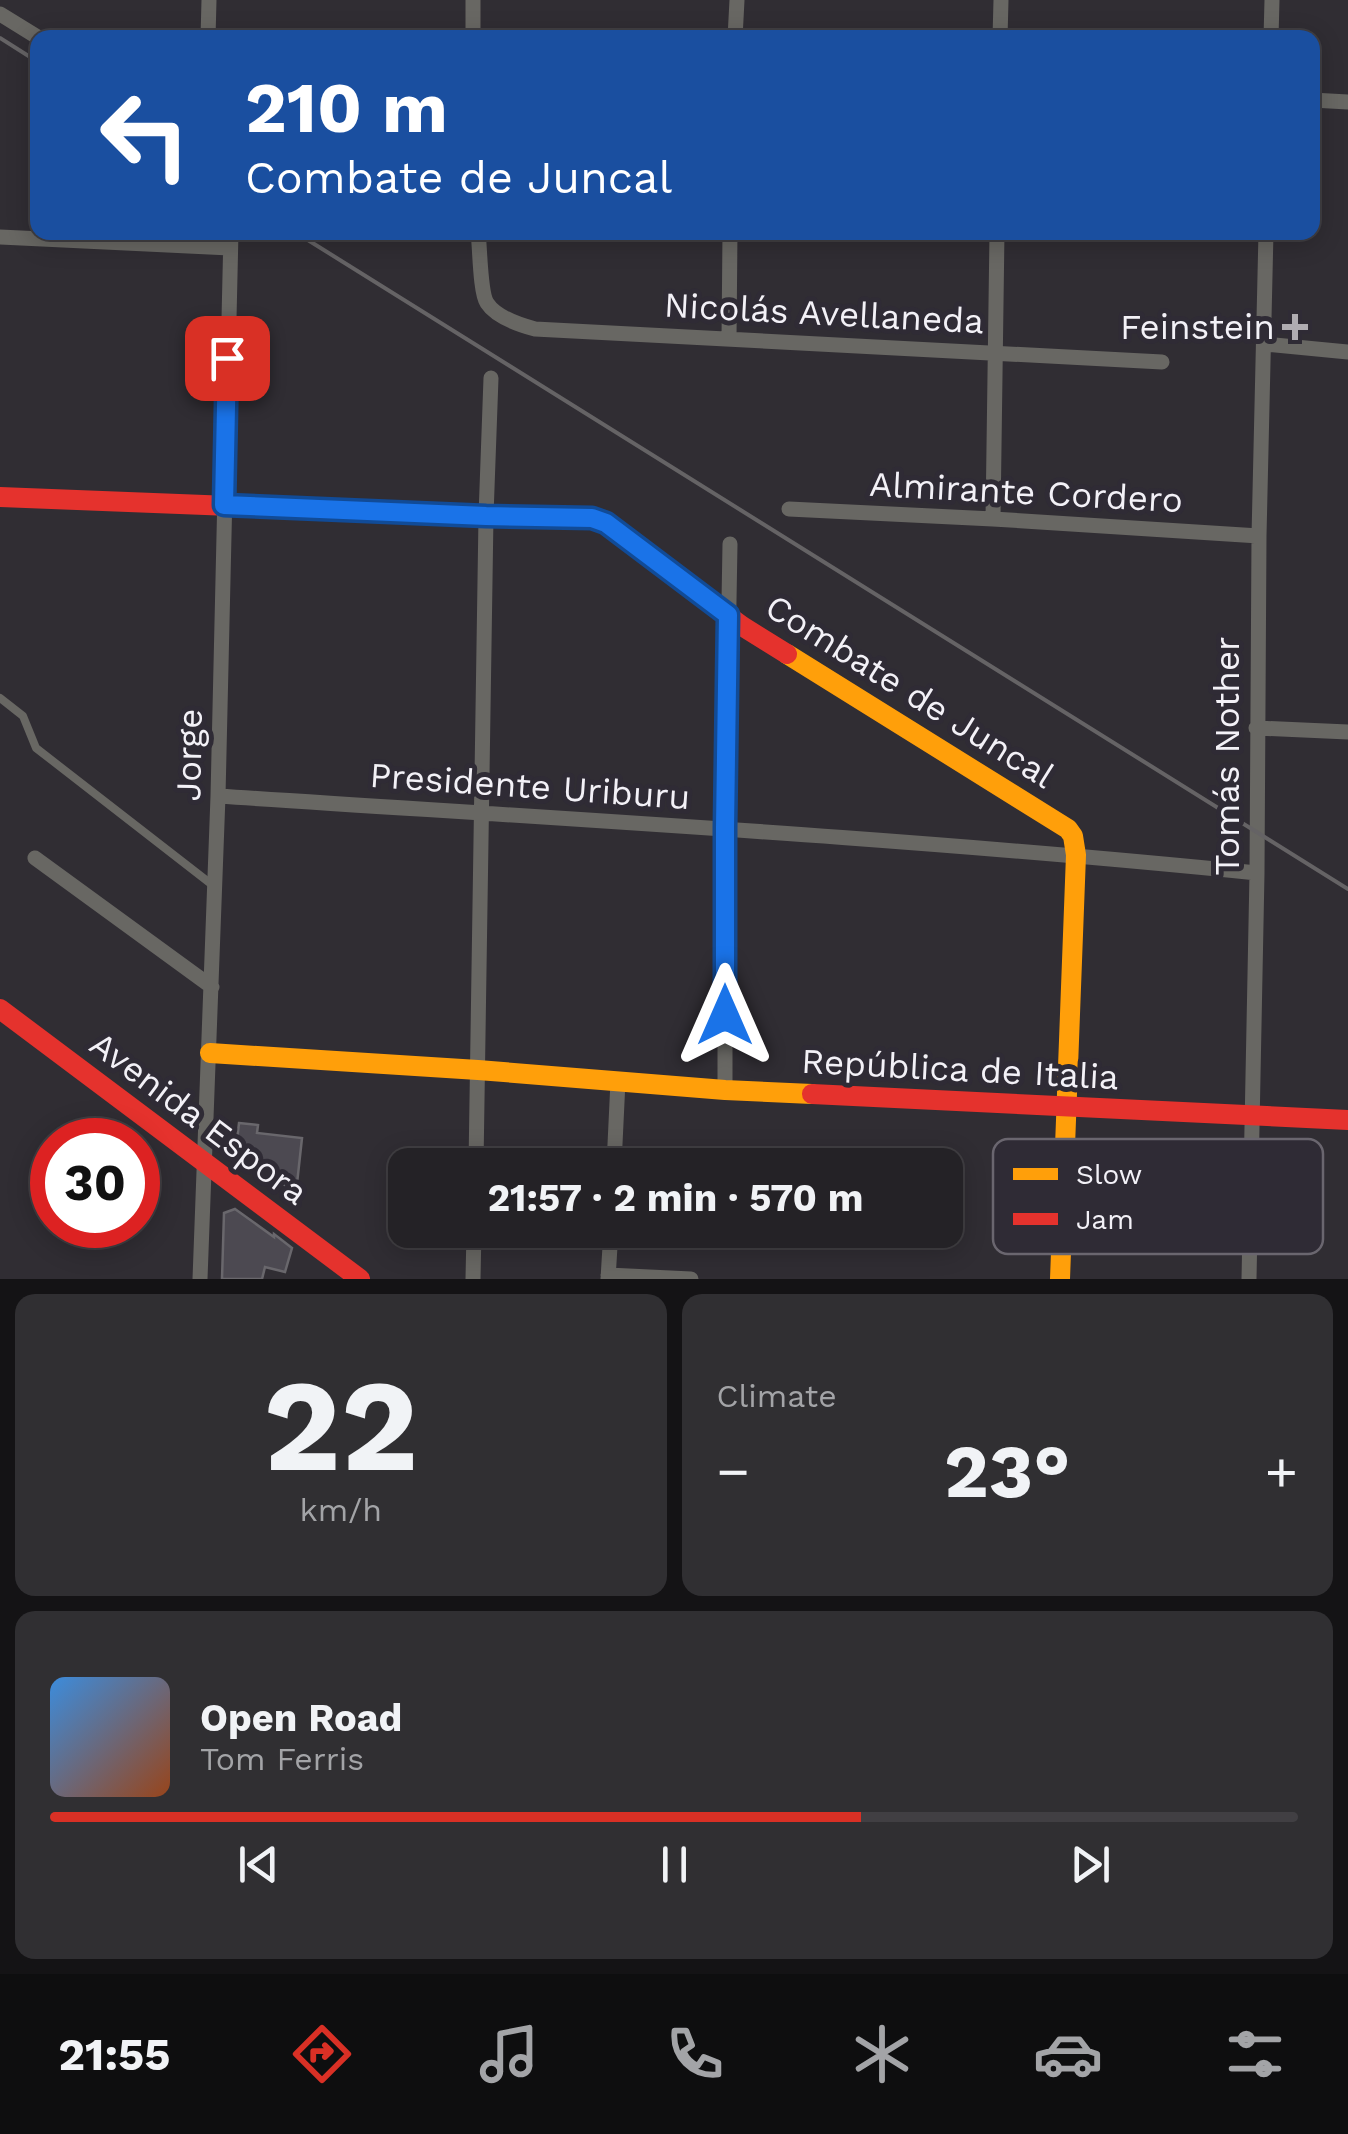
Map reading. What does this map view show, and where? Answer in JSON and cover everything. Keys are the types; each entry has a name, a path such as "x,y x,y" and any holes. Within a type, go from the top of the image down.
{"street":[{"path":"208,0 208,30"},
{"path":"473,30 474,0"},
{"path":"735,30 737,0"},
{"path":"1000,0 1000,30"},
{"path":"1271,30 1272,0"},
{"path":"0,14 30,33"},
{"path":"1320,100 1348,102"},
{"path":"0,237 30,237"},
{"name":"Jorge","path":"200,1279 218,796 230,240"},
{"name":"Nicolás Avellaneda","path":"479,240 484,299 495,312 536,329 1162,362"},
{"path":"729,338 730,240"},
{"path":"994,519 997,240"},
{"name":"Tomás Nother","path":"1252,1139 1258,536 1266,240"},
{"path":"1264,344 1348,352"},
{"path":"476,1148 490,378"},
{"name":"Combate de Juncal","path":"0,498 600,520 742,626 1062,825 1074,836 1076,855"},
{"name":"Almirante Cordero","path":"789,510 1258,536"},
{"path":"725,1090 730,544"},
{"path":"1256,728 1348,732"},
{"name":"Presidente Uriburu","path":"218,796 725,828 1257,873"},
{"path":"1064,1139 1076,855"},
{"path":"35,858 212,987"},
{"name":"Avenida Espora","path":"0,1009 360,1279"},
{"name":"República de Italia","path":"210,1053 725,1090 1348,1120"},
{"path":"615,1148 618,1081"},
{"path":"473,1279 474,1248"},
{"path":"609,1248 608,1277 691,1279"},
{"path":"1060,1279 1061,1254"},
{"name":"Tomás Nother","path":"1249,1279 1250,1254"}],"lane":[{"path":"0,698 23,716 36,748 215,887"}],"building":[{"path":"239,1123 258,1125 257,1133 302,1138 296,1193 240,1147"},
{"path":"235,1209 292,1248 285,1272 265,1267 262,1279 222,1279 224,1213"}],"railway":[{"path":"0,38 30,57"},
{"path":"308,240 1348,889"}],"traffic: slow":[{"path":"787,654 1068,829 1073,836 1076,855 1065,1139"},
{"path":"210,1053 812,1094"},
{"path":"1060,1279 1061,1254"}],"traffic: jam":[{"path":"0,497 592,518 787,654"},
{"path":"0,1009 360,1279"},
{"path":"812,1094 1348,1120"}],"place":[{"name":"Feinstein","path":"1295,327"}],"route":[{"path":"227,358 224,505 592,518 606,523 728,615 725,1015"}]}
